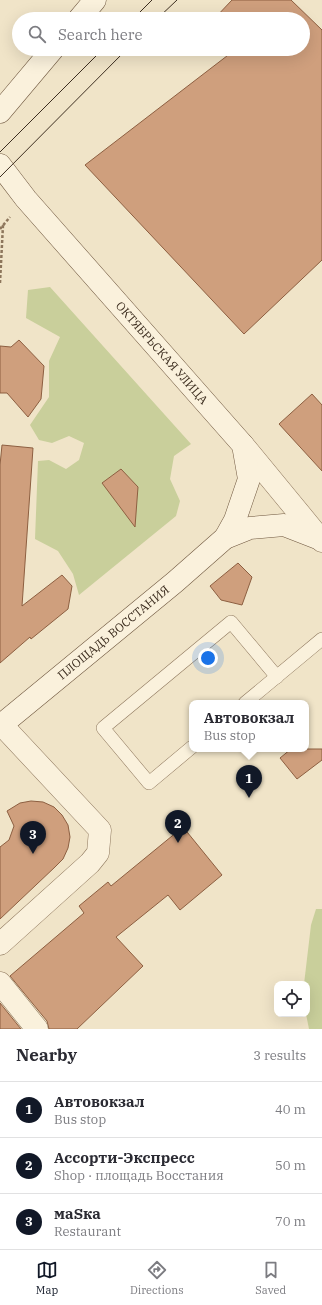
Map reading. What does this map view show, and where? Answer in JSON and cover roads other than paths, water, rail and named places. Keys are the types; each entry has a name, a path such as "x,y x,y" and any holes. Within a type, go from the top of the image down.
{"main road":[{"path":"85,12 95,0"},
{"path":"0,112 48,56"},
{"name":"ОКТЯБРЬСКАЯ УЛИЦА","path":"0,165 26,199 243,445 321,540"},
{"name":"ПЛОЩАДЬ ВОССТАНИЯ","path":"225,538 235,520 248,479 243,445"},
{"name":"ПЛОЩАДЬ ВОССТАНИЯ","path":"1,725 175,582 225,538 250,528 284,525 321,540"},
{"path":"0,944 90,864 98,853 100,830 1,725"},
{"path":"0,983 37,1029"}],"lane":[{"path":"189,749 148,783 103,728 231,622 277,677"},
{"path":"249,700 322,639"}],"tram line":[{"path":"140,12 152,0"},
{"path":"164,12 177,0"},
{"path":"0,152 96,56"},
{"path":"0,177 120,56"}],"place":[{"name":"Автовокзал","path":"249,798"},
{"name":"Ассорти-Экспресс","path":"178,843"},
{"name":"маSка","path":"33,854"}]}
